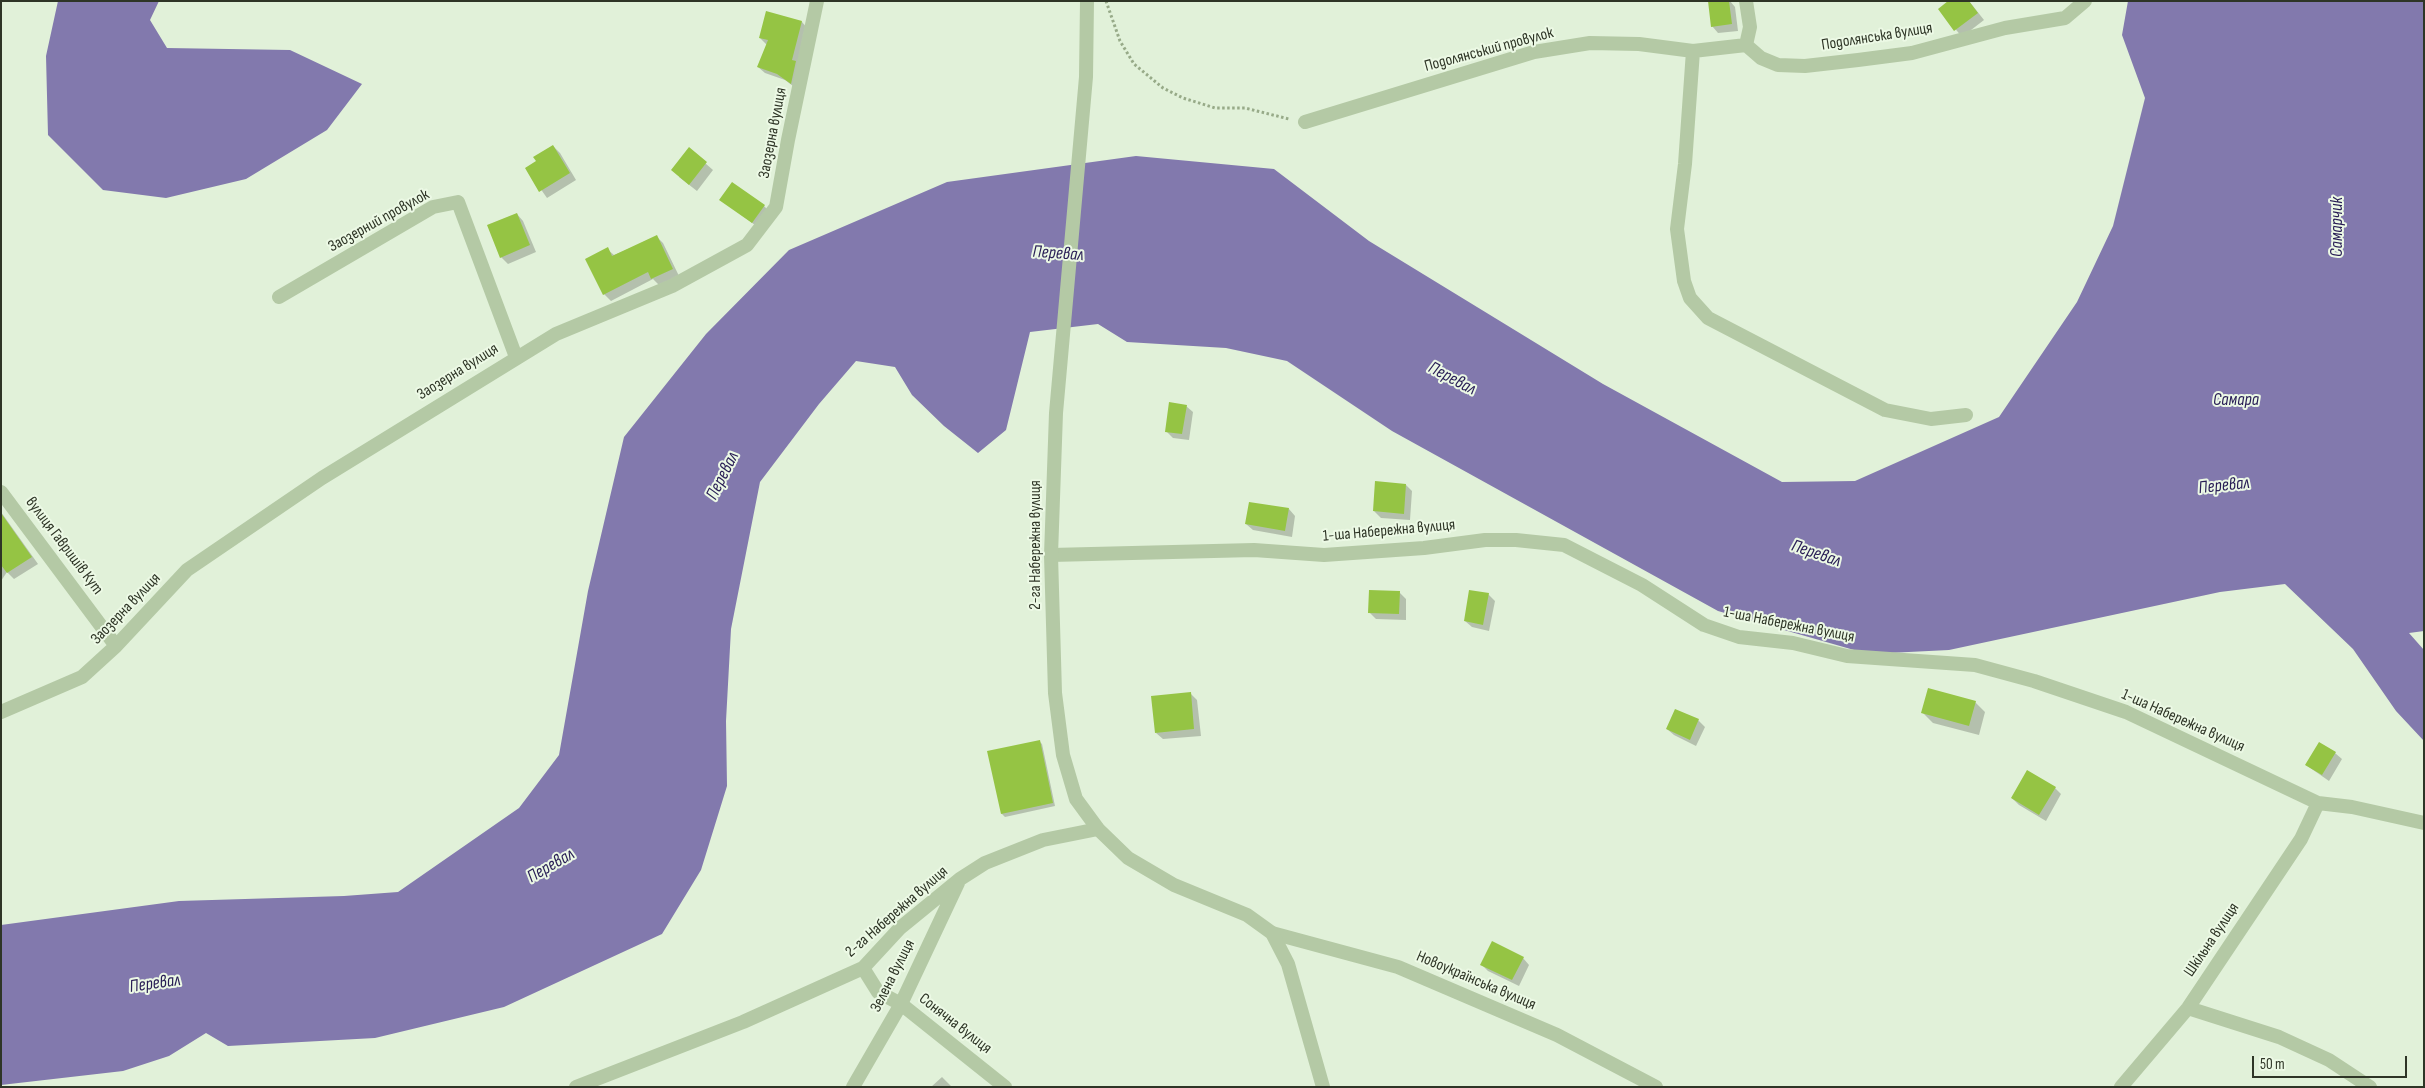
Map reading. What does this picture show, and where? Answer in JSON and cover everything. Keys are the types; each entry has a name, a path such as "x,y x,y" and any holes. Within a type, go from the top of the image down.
{"street":[{"name":"Заозерна вулиця","path":"1,712 82,677 116,646 187,570 322,478 556,334 672,286 747,245 776,208 817,1"},
{"name":"2-га Набережна вулиця","path":"576,1087 744,1022 863,968 900,928 960,879 985,863 1043,840 1098,829 1076,799 1062,755 1056,693 1051,555 1056,413 1086,77 1087,1"},
{"path":"1746,1 1750,27 1746,45"},
{"name":"Подолянська вулиця","path":"1746,45 1761,58 1778,65 1805,66 1858,60 1912,52 2004,28 2065,18 2085,1"},
{"name":"Подолянський провулок","path":"1305,122 1534,52 1590,43 1639,44 1693,51 1746,45"},
{"path":"1693,51 1685,164 1677,229 1684,281 1690,298 1708,318 1885,410 1931,419 1966,415"},
{"name":"Заозерний провулок","path":"279,297 433,207 458,202 516,357"},
{"name":"вулиця Гавришів Кут","path":"1,492 116,646"},
{"name":"1-ша Набережна вулиця","path":"1051,555 1254,550 1324,555 1424,548 1484,540 1516,540 1564,545 1642,585 1704,625 1739,637 1793,642 1847,656 1974,665 2034,681 2126,712 2318,803 2352,807 2424,823"},
{"name":"Шкільна вулиця","path":"2120,1087 2188,1008 2301,839 2318,803"},
{"path":"1098,829 1136,862 1174,885 1247,915 1272,933 1288,964 1323,1087"},
{"name":"Зелена вулиця","path":"853,1087 901,1004 960,879"},
{"name":"Новоукраїнська вулиця","path":"1272,933 1398,967 1557,1035 1656,1087"},
{"name":"Сонячна вулиця","path":"863,968 878,992 901,1004 1005,1087"},
{"path":"2188,1008 2279,1037 2329,1060 2370,1087"}],"path":[{"path":"1106,1 1120,41 1134,64 1162,88 1183,98 1215,108 1245,108 1305,122"}],"water":[{"path":"58,1 159,1 150,20 167,48 290,50 362,84 327,130 246,179 166,198 103,190 48,135 46,56"},
{"name":"Самара","path":"2128,1 2424,1 2424,631 2409,633 2424,650 2424,741 2396,711 2353,649 2285,584 2220,592 1949,650 1868,654 1718,611 1392,431 1287,361 1226,348 1127,342 1098,324 1030,332 1006,430 978,453 944,426 912,395 895,367 856,361 819,404 760,482 731,629 726,721 727,786 701,870 662,934 504,1007 375,1038 228,1046 206,1033 169,1056 123,1071 1,1085 1,925 179,901 344,896 398,892 519,808 559,755 588,591 624,437 706,334 789,250 947,182 1136,156 1274,169 1369,241 1603,384 1782,482 1855,481 1999,417 2077,302 2113,226 2145,98 2122,35"}],"building":[{"path":"1708,1 1729,1 1732,24 1711,27"},
{"path":"1948,1 1969,1 1978,13 1954,31 1938,9"},
{"path":"766,11 802,21 792,60 796,61 791,84 777,74 757,67 768,40 759,38"},
{"path":"553,145 570,173 539,192 525,168 536,161 533,157"},
{"path":"689,147 707,162 689,185 671,170"},
{"path":"732,182 765,205 752,223 719,200"},
{"path":"517,213 530,245 500,258 487,225"},
{"path":"657,235 673,269 651,279 648,272 603,295 585,259 608,247 612,256"},
{"path":"1169,402 1187,405 1182,434 1165,432"},
{"path":"1375,481 1406,484 1404,514 1373,511"},
{"path":"1249,502 1289,508 1285,531 1245,524"},
{"path":"1,513 32,557 7,573 1,565"},
{"path":"1369,590 1400,591 1399,614 1368,613"},
{"path":"1469,590 1489,593 1483,625 1464,621"},
{"path":"1928,688 1976,701 1969,726 1921,713"},
{"path":"1191,692 1194,729 1155,733 1151,696"},
{"path":"1675,709 1699,719 1690,740 1666,729"},
{"path":"1040,740 1053,803 1001,814 987,751"},
{"path":"2319,742 2336,752 2322,775 2305,765"},
{"path":"2027,770 2056,787 2039,815 2011,798"},
{"path":"1492,941 1524,957 1512,980 1480,965"}],"water label":[{"name":"Самарчик","path":"2337,227"},
{"name":"Перевал","path":"1058,254"},
{"name":"Перевал","path":"1452,379"},
{"name":"Перевал","path":"723,476"},
{"name":"Перевал","path":"2224,486"},
{"name":"Перевал","path":"1816,554"},
{"name":"Перевал","path":"551,866"},
{"name":"Перевал","path":"155,984"}]}
